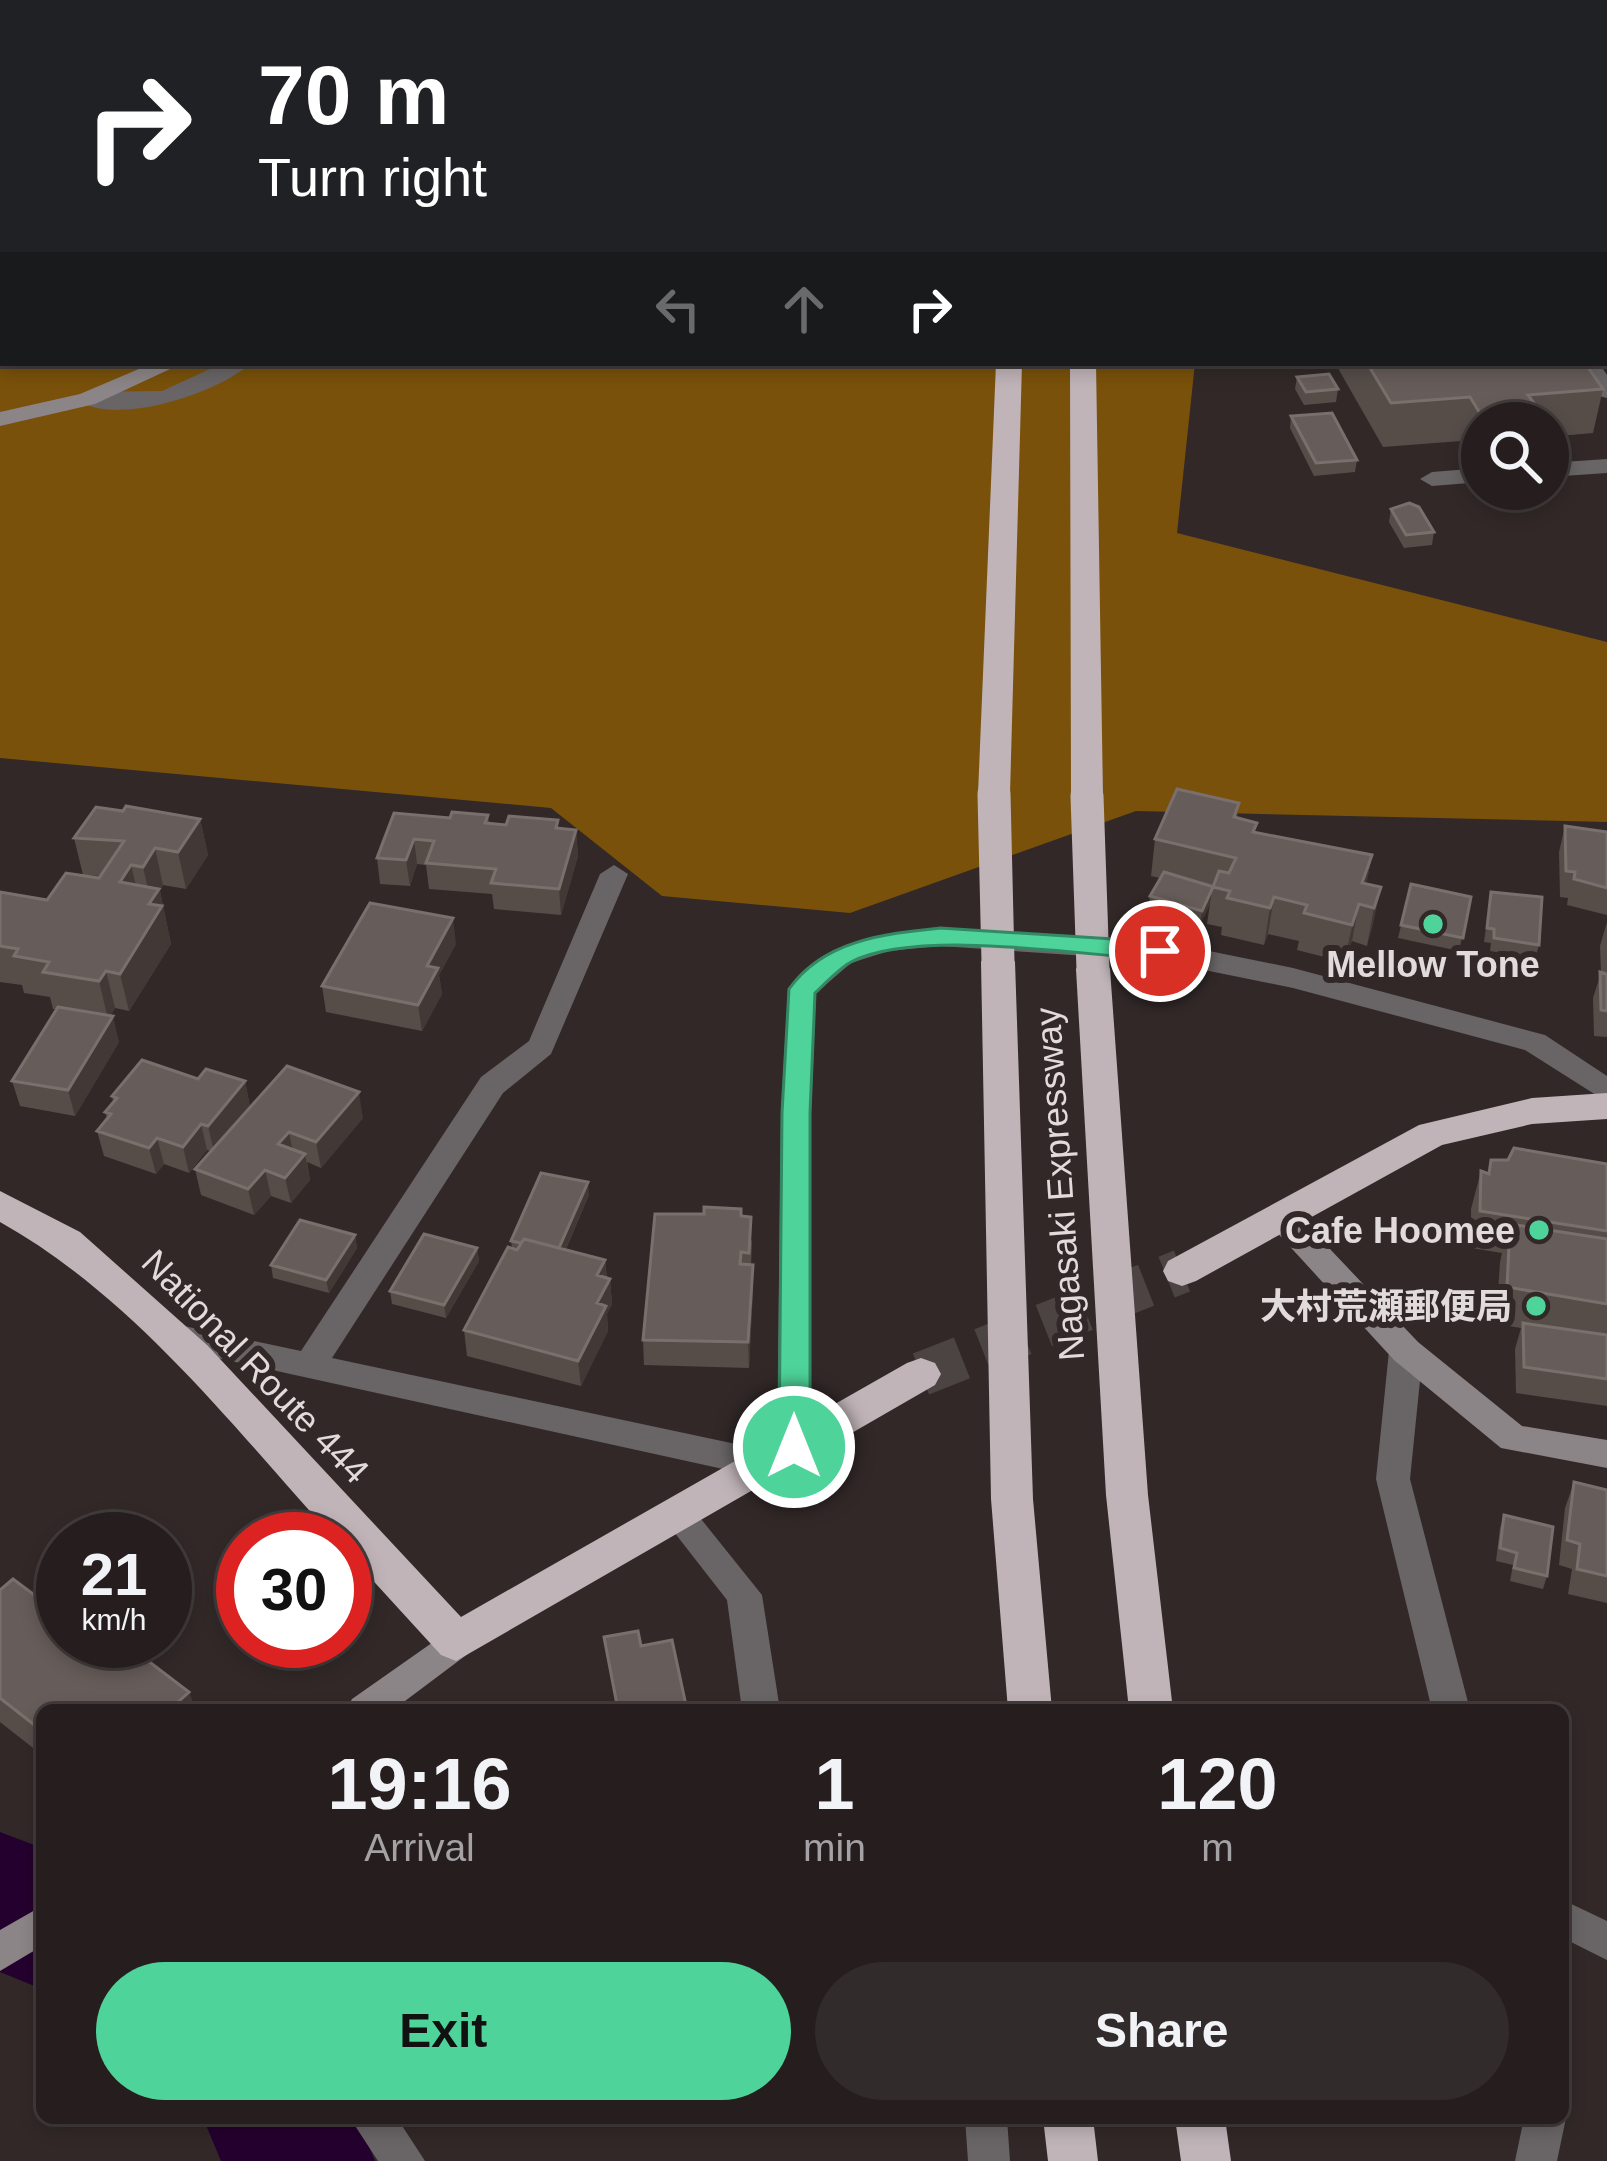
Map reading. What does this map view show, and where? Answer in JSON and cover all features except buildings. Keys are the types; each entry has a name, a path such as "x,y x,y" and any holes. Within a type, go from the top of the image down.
{"highway":[{"name":"Nagasaki Expressway","path":"1009,366 994,794 1012,1498 1029,1704"},
{"name":"Nagasaki Expressway","path":"1083,366 1087,796 1094,969 1127,1496 1150,1704"},
{"path":"1182,1271 1432,1134 1532,1111 1607,1106"},
{"name":"National Route 444","path":"0,1205 67,1242 170,1336 456,1642"},
{"path":"456,1642 921,1374"},
{"path":"1069,2124 1073,2161"},
{"path":"1201,2124 1206,2161"}],"street":[{"path":"0,419 87,399 165,366"},
{"path":"87,399 138,405 175,397 234,366"},
{"path":"1590,366 1607,392"},
{"path":"1569,469 1607,466"},
{"path":"1432,479 1461,477"},
{"path":"309,1366 492,1085 542,1047 614,874"},
{"path":"170,1336 779,1455 802,989 841,956 888,942 940,937 1160,951 1293,978 1535,1042 1607,1091"},
{"path":"1283,1219 1406,1352 1513,1438 1607,1454"},
{"path":"1406,1352 1393,1479 1449,1704"},
{"path":"677,1514 744,1595 760,1704"},
{"path":"373,1704 456,1642"},
{"path":"1569,1921 1607,1941"},
{"path":"0,1952 36,1928"},
{"path":"375,2124 404,2161"},
{"path":"986,2124 989,2161"},
{"path":"1536,2161 1544,2124"}],"shaded area":[{"path":"0,366 1195,366 1177,533 1607,642 1607,822 1136,811 850,913 662,896 551,808 0,758"}],"waterway":[{"path":"0,1893 36,1921"},
{"path":"278,2124 303,2161"}],"tunnel":[{"path":"921,1374 1182,1271"}],"place":[{"name":"Mellow Tone","path":"1433,924"},
{"name":"Cafe Hoomee","path":"1539,1230"},
{"name":"大村荒瀬郵便局","path":"1536,1306"}],"route":[{"path":"794,1447 796,1113 802,989 841,956 888,942 940,937 1160,951"}]}
